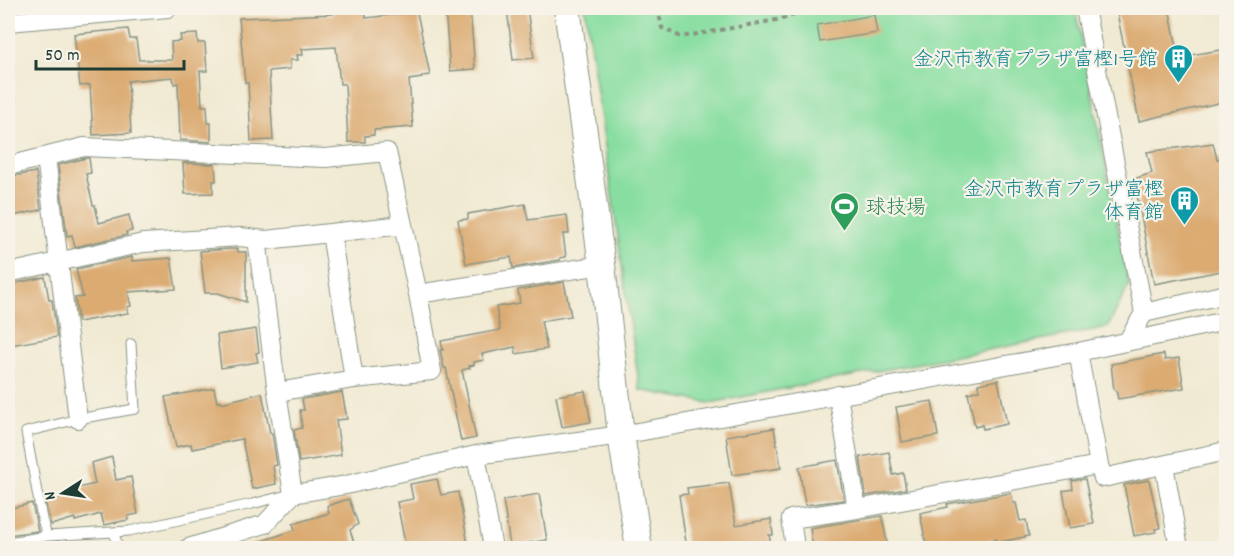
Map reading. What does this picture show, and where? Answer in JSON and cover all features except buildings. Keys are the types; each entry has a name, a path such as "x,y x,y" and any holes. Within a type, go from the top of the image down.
{"street":[{"path":"8,21 168,8"},
{"path":"567,8 602,265 621,435 639,549"},
{"path":"1085,8 1144,313 1127,342"},
{"path":"8,166 84,147 325,158 387,152 404,225 432,371 354,379 277,392"},
{"path":"46,157 78,419"},
{"path":"8,273 143,243 230,237 266,240 404,225"},
{"path":"331,233 354,379"},
{"path":"258,239 292,494"},
{"path":"418,294 602,265"},
{"path":"1144,313 1227,294"},
{"path":"188,549 265,524 292,494 346,485 476,455 621,435 1078,352 1227,321"},
{"path":"1078,352 1103,478 1227,451"},
{"path":"838,395 858,509"},
{"path":"476,455 493,549"},
{"path":"795,549 791,519 1099,465"},
{"path":"1164,465 1179,549"}],"lane":[{"path":"47,536 26,432 78,419 135,410 131,344"},
{"path":"8,542 47,536 129,531 292,494"},
{"path":"114,532 118,549"}],"path":[{"path":"658,8 662,28 681,37 782,19 814,8"}],"green space":[{"path":"585,8 1075,8 1129,285 1108,327 710,403 640,390"}],"place":[{"name":"金沢市教育プラザ富樫1号館","path":"1179,84"},
{"name":"金沢市教育プラザ富樫 体育館","path":"1185,226"},
{"name":"球技場","path":"845,232"}]}
